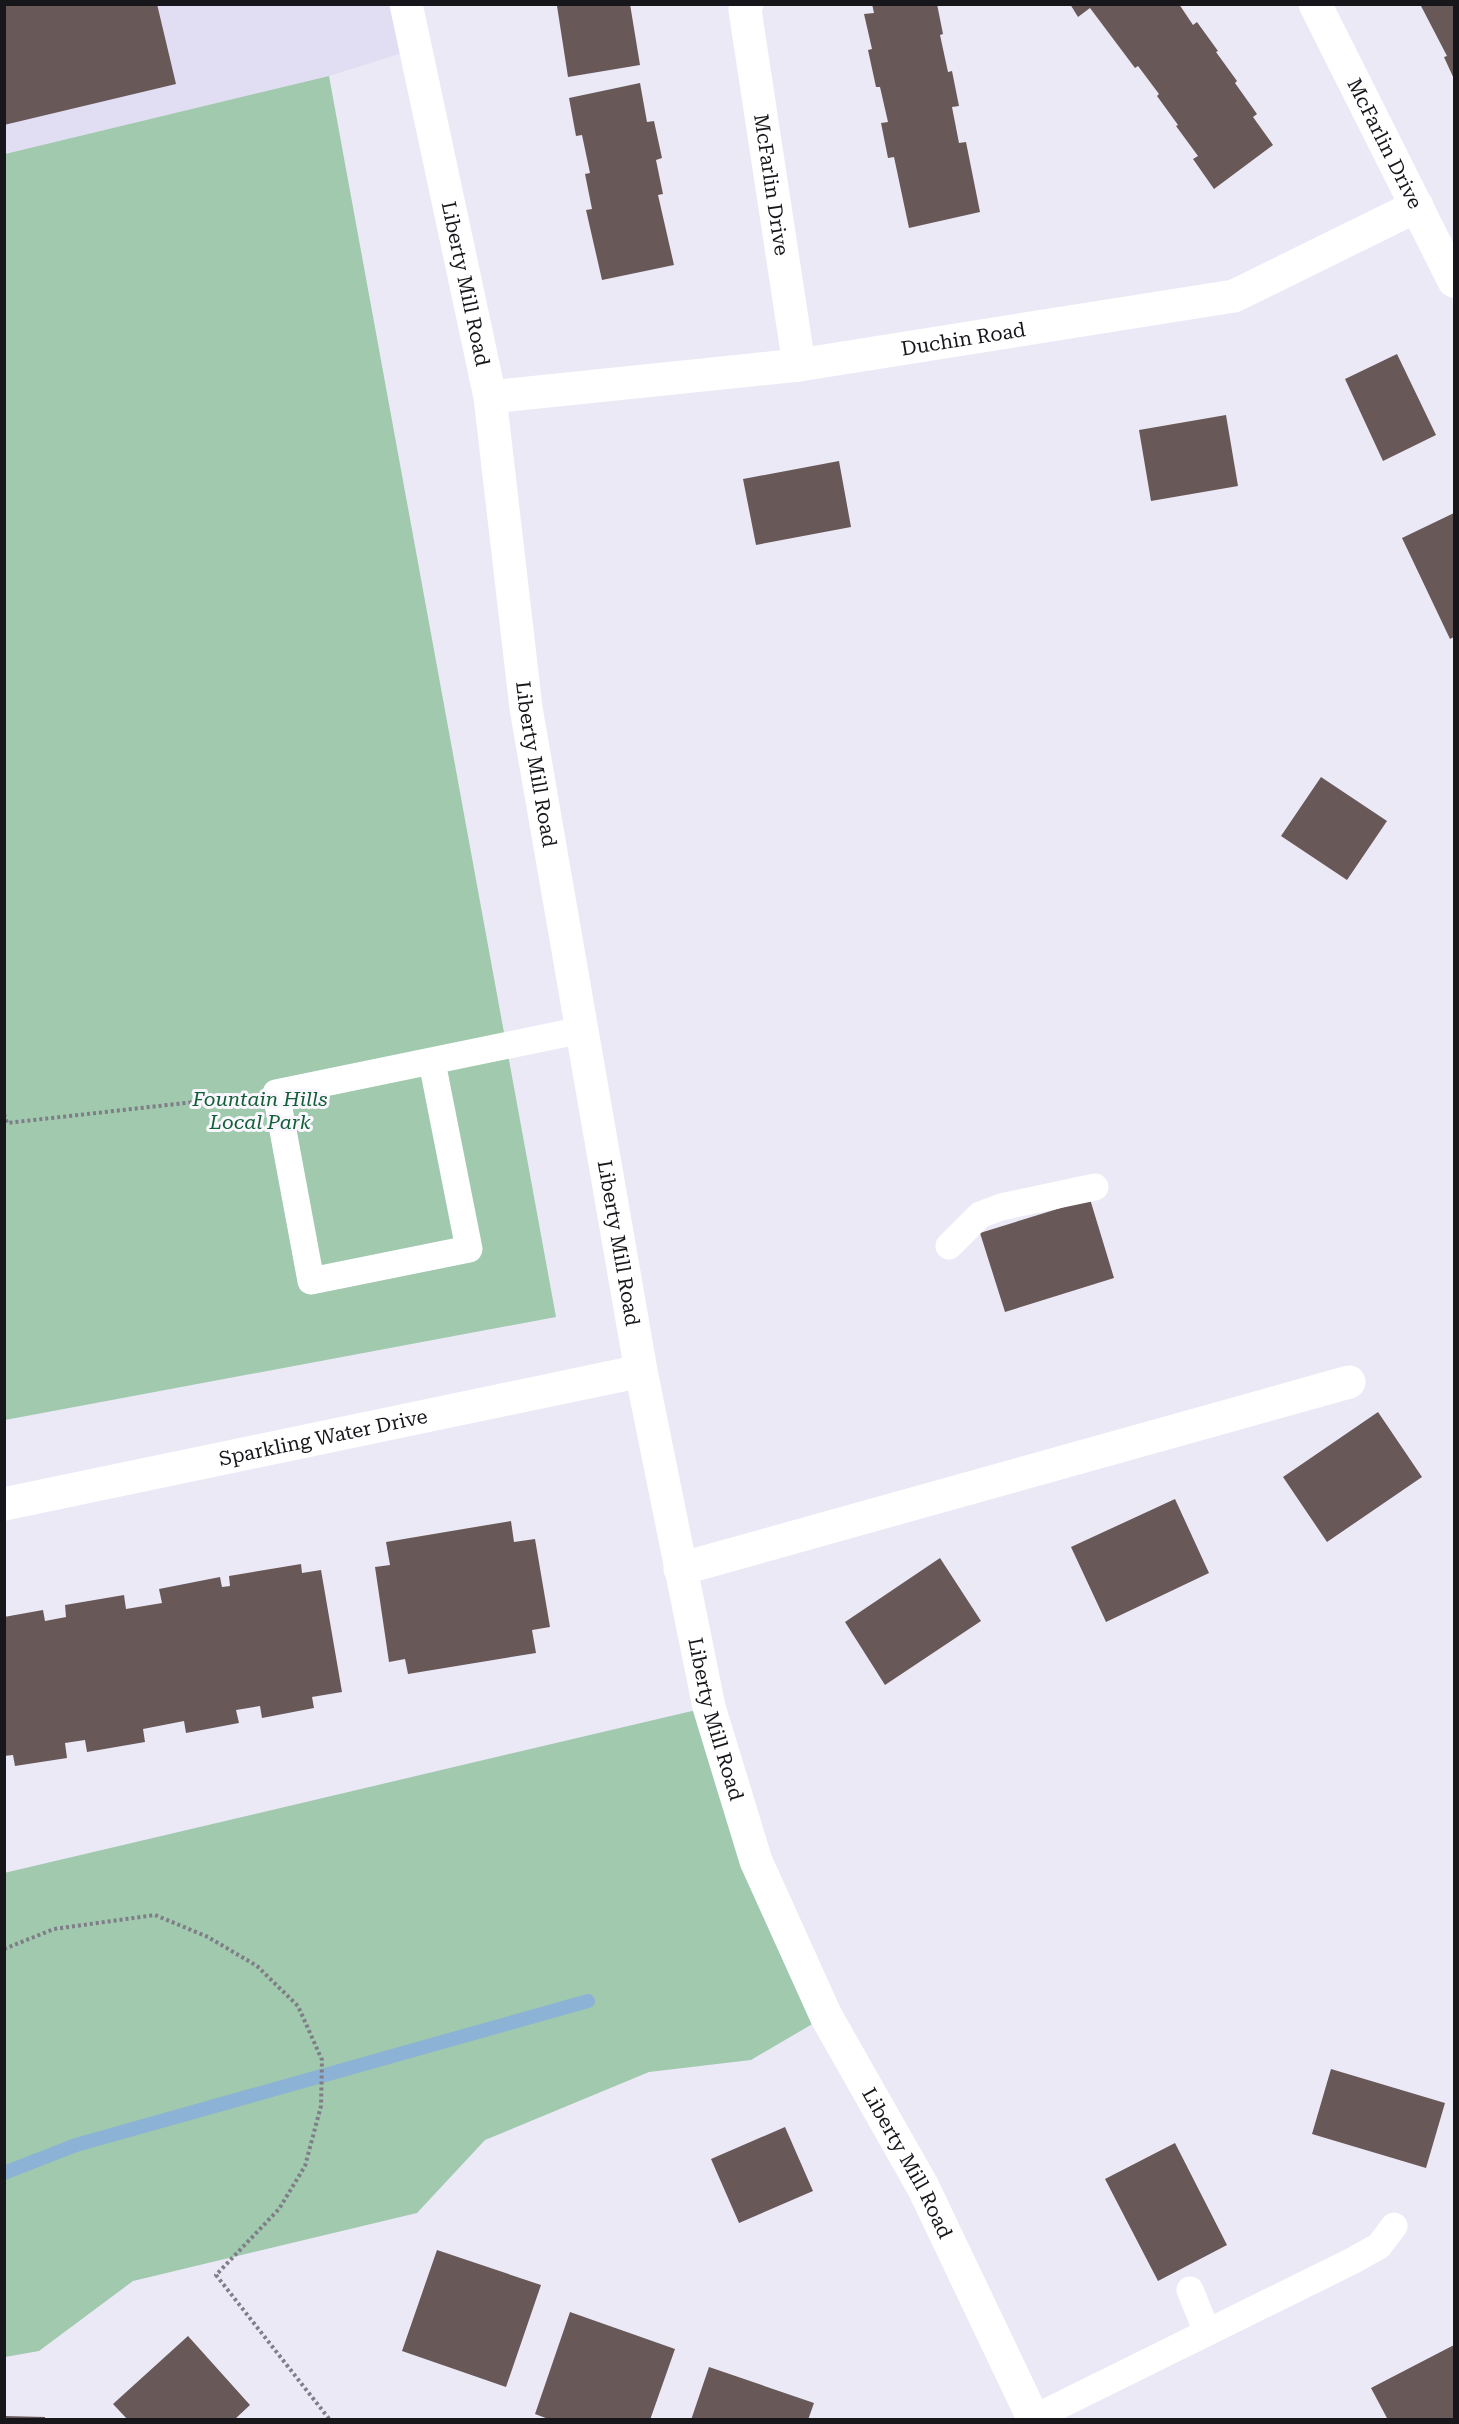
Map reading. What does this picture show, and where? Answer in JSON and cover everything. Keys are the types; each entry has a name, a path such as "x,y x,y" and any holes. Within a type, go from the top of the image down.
{"street":[{"name":"Liberty Mill Road","path":"406,4 490,397 526,708 641,1371 709,1707 756,1861 826,2016 923,2187 1034,2419"},
{"name":"McFarlin Drive","path":"747,4 745,10 799,365"},
{"name":"McFarlin Drive","path":"1315,4 1455,281"},
{"name":"Duchin Road","path":"490,397 799,365 1234,296 1417,206"},
{"name":"Sparkling Water Drive","path":"4,1504 641,1371"},
{"path":"680,1569 1350,1382"}],"lane":[{"path":"432,1062 469,1249 311,1281 276,1093 582,1030"},
{"path":"949,1246 980,1215 1001,1207 1095,1187"},
{"path":"1034,2419 1379,2246 1394,2226"},
{"path":"1190,2290 1207,2332"}],"path":[{"path":"4,1113 7,1124 276,1093"},
{"path":"4,1949 54,1929 155,1916 208,1937 257,1966 298,2006 322,2060 321,2106 305,2166 279,2209 216,2275 330,2420"}],"shaded area":[{"path":"4,5 406,5 415,49 329,76 5,154"}],"green space":[{"name":"Fountain Hills Local Park","path":"329,76 556,1317 5,1420 5,154"},
{"path":"709,1707 826,2016 751,2060 649,2072 485,2140 417,2213 133,2281 39,2351 5,2357 4,1873"}],"building":[{"path":"4,4 157,4 176,84 4,125"},
{"path":"560,4 630,4 640,65 568,77 557,6"},
{"path":"872,4 937,4 943,34 940,35 948,72 952,71 959,106 952,107 959,143 966,142 980,212 909,228 894,157 888,158 881,123 888,122 880,87 876,87 868,50 872,49 864,14 874,13"},
{"path":"1070,4 1179,4 1193,25 1197,22 1218,51 1216,52 1237,81 1235,83 1257,114 1253,117 1273,145 1214,189 1193,159 1198,156 1157,96 1159,94 1138,66 1135,68 1090,8 1078,17"},
{"path":"1420,4 1454,4 1454,79 1444,57 1447,56"},
{"path":"640,83 647,122 654,121 662,158 656,160 663,194 658,195 674,265 602,280 586,210 592,209 585,174 590,173 582,135 576,136 569,98"},
{"path":"1397,354 1436,435 1383,461 1345,379"},
{"path":"1226,415 1238,486 1151,501 1139,430"},
{"path":"839,461 851,527 756,545 743,479"},
{"path":"1454,513 1454,637 1450,639 1402,538"},
{"path":"1321,777 1387,821 1347,880 1281,836"},
{"path":"1090,1199 1114,1278 1005,1312 980,1233"},
{"path":"1378,1412 1422,1477 1327,1542 1283,1477"},
{"path":"1175,1499 1209,1573 1106,1622 1071,1547"},
{"path":"511,1521 514,1542 535,1539 550,1627 532,1630 536,1653 408,1674 405,1659 389,1662 375,1567 390,1565 386,1542"},
{"path":"940,1558 981,1621 885,1685 845,1622"},
{"path":"301,1564 302,1573 321,1570 342,1692 312,1697 314,1708 262,1718 260,1706 236,1710 239,1723 186,1733 184,1721 143,1729 145,1742 87,1752 85,1740 65,1743 67,1758 15,1766 13,1755 4,1756 4,1617 43,1610 45,1621 66,1617 65,1605 124,1595 126,1609 162,1603 159,1589 220,1577 222,1587 230,1586 229,1576"},
{"path":"1331,2069 1445,2103 1426,2168 1312,2134"},
{"path":"785,2127 813,2191 739,2223 711,2159"},
{"path":"1175,2143 1227,2245 1158,2281 1105,2179"},
{"path":"437,2250 541,2285 506,2387 402,2351"},
{"path":"570,2312 675,2349 650,2420 551,2420 535,2414"},
{"path":"188,2336 250,2405 234,2420 128,2420 113,2404"},
{"path":"1454,2345 1454,2420 1388,2420 1371,2388"},
{"path":"709,2367 814,2403 808,2420 691,2420"},
{"path":"4,2416 45,2417 45,2420 4,2420"}],"waterway":[{"path":"4,2173 76,2145 588,2001"}]}
